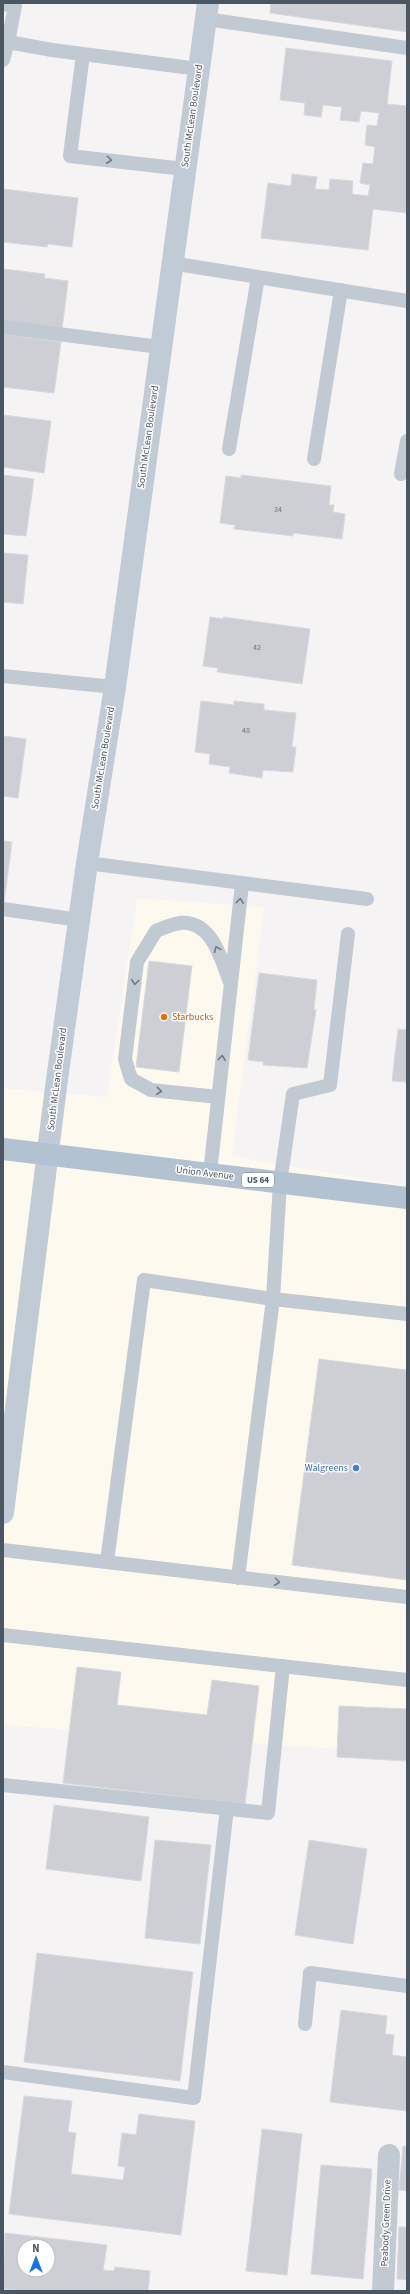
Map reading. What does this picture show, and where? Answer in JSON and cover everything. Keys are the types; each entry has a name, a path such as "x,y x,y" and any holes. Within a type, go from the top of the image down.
{"main road":[{"name":"South McLean Boulevard","path":"3,1513 79,920 115,687 171,263 207,11"},
{"name":"Union Avenue","path":"3,1149 407,1198"}],"street":[{"name":"Peabody Green Drive","path":"384,2291 389,2155"}],"lane":[{"path":"3,60 8,42 11,4"},
{"path":"207,11 407,48"},
{"path":"8,42 83,54 199,69"},
{"path":"83,54 70,156 184,169"},
{"path":"171,263 407,301"},
{"path":"229,449 258,277"},
{"path":"314,459 341,290"},
{"path":"3,327 160,347"},
{"path":"401,474 407,441"},
{"path":"3,676 115,687"},
{"path":"87,863 367,899"},
{"path":"210,1173 242,884"},
{"path":"3,909 79,920"},
{"path":"218,1097 152,1090 131,1079 125,1059 137,962 156,931 180,923 201,928 216,944 231,986"},
{"path":"238,1578 273,1299 280,1183 293,1094 330,1085 348,934"},
{"path":"107,1562 144,1280 273,1299 407,1314"},
{"path":"3,1550 407,1597"},
{"path":"3,1635 407,1680"},
{"path":"3,1785 268,1813 283,1666"},
{"path":"3,2072 194,2098 227,1808"},
{"path":"305,2024 310,1973 407,1986"}],"shaded area":[{"path":"137,898 264,907 232,1156 407,1186 407,1754 3,1725 3,1088 107,1097"}],"building":[{"path":"271,3 407,3 407,32 270,13"},
{"path":"286,48 392,61 387,104 407,106 407,213 373,209 368,250 261,238 268,183 291,186 292,174 317,177 315,189 329,190 330,179 353,181 352,194 368,196 370,185 360,183 363,163 373,164 375,147 365,145 367,125 377,126 379,113 361,111 359,122 340,120 342,107 323,105 321,117 304,115 305,103 280,100"},
{"path":"3,189 78,198 72,247 48,244 47,247 3,242"},
{"path":"3,269 45,274 44,278 68,281 62,329 3,321"},
{"path":"3,334 61,342 54,393 3,387"},
{"path":"3,415 51,421 44,473 3,467"},
{"path":"3,475 34,479 26,536 3,534"},
{"path":"241,475 331,486 329,505 334,505 333,512 345,514 342,539 293,533 293,536 234,529 235,525 220,523 226,476 241,478"},
{"path":"3,553 28,555 23,604 3,602"},
{"path":"210,617 223,619 223,617 310,629 302,684 217,672 218,668 203,666"},
{"path":"201,701 234,705 234,701 264,704 264,710 296,713 292,747 296,747 293,772 263,770 262,778 229,773 230,767 209,764 210,754 195,752"},
{"path":"3,736 26,739 18,798 3,796"},
{"path":"3,841 12,842 4,903 3,903"},
{"name":"Starbucks","path":"149,961 192,966 179,1072 136,1067"},
{"path":"259,973 317,980 314,1009 316,1010 307,1068 263,1065 264,1062 248,1060"},
{"path":"398,1029 407,1030 407,1082 392,1081"},
{"name":"Walgreens","path":"319,1359 407,1370 407,1580 292,1565"},
{"path":"77,1667 121,1672 117,1705 207,1715 212,1680 259,1686 245,1804 63,1783"},
{"path":"339,1706 407,1709 407,1761 337,1757"},
{"path":"54,1805 149,1817 141,1881 46,1869"},
{"path":"155,1840 211,1845 200,1944 145,1938"},
{"path":"309,1840 367,1849 353,1944 295,1935"},
{"path":"37,1953 193,1972 180,2081 24,2062"},
{"path":"341,2010 387,2016 385,2034 394,2035 392,2055 407,2057 407,2111 330,2102"},
{"path":"24,2096 72,2101 68,2132 76,2133 71,2174 123,2180 125,2167 118,2166 122,2133 136,2135 139,2114 195,2121 181,2235 9,2214"},
{"path":"262,2129 302,2134 287,2275 246,2271"},
{"path":"403,2146 407,2147 407,2191 399,2190"},
{"path":"321,2165 372,2169 363,2279 311,2274"},
{"path":"399,2227 407,2227 407,2280 397,2279"},
{"path":"5,2233 48,2238 16,2238 16,2278 56,2278 56,2239 107,2245 103,2270 114,2271 115,2267 150,2271 148,2291 21,2291 3,2289"}],"place":[{"name":"Starbucks","path":"164,1017"},
{"name":"Walgreens","path":"356,1468"}]}
